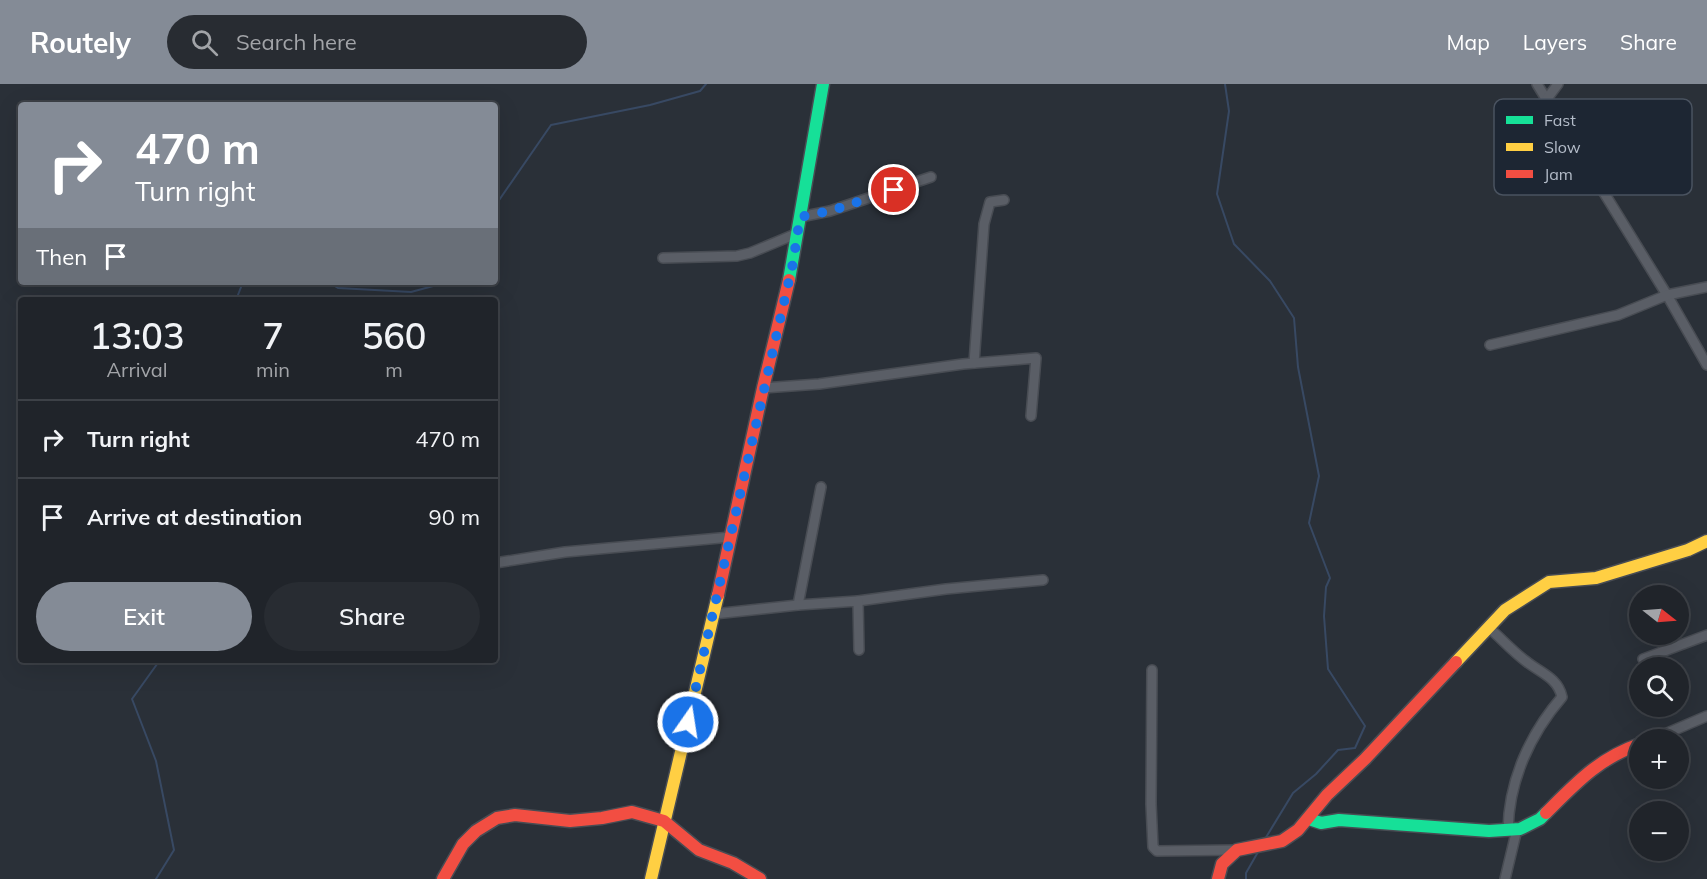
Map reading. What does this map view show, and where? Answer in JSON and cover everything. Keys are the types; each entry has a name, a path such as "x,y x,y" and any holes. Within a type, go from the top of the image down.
{"street":[{"path":"651,879 714,614 763,388 793,263 823,84"},
{"path":"1537,84 1545,99"},
{"path":"1547,99 1558,84"},
{"path":"800,217 830,211 932,177"},
{"path":"1605,195 1707,365"},
{"path":"974,363 984,224 990,202 1004,200"},
{"path":"663,258 737,256 798,233"},
{"path":"1490,345 1618,315 1667,295 1707,287"},
{"path":"763,388 819,384 974,363 1036,358 1031,416"},
{"path":"798,605 821,487"},
{"path":"498,563 565,552 731,537"},
{"path":"1152,670 1150,804 1152,848 1157,851 1237,850 1282,841 1299,830 1328,795 1365,759 1505,610 1549,582 1596,578 1688,550 1707,541"},
{"path":"714,614 858,601 946,589 1043,580"},
{"path":"858,601 859,650"},
{"path":"1488,627 1527,662 1552,678 1561,689 1562,697 1547,714 1519,767 1508,812 1512,830 1505,879"},
{"path":"1648,657 1707,635"},
{"path":"1677,729 1707,716"},
{"path":"1309,819 1321,823 1340,820 1454,829 1512,830 1540,819 1591,769 1619,751 1629,748"},
{"path":"442,879 463,844 476,831 497,819 515,815 570,821 602,819 632,812 664,821 699,850 733,863 760,879"},
{"path":"1218,879 1222,864 1237,850"}],"waterway":[{"path":"498,202 551,125 650,105 700,91 706,84"},
{"path":"1225,84 1229,111 1217,194 1234,244 1270,281 1294,318 1298,367 1319,476 1309,523 1330,578 1326,587 1324,616 1328,669 1365,726 1355,748 1338,750 1316,774 1293,793 1265,839"},
{"path":"237,297 242,285"},
{"path":"333,285 338,288 411,292 437,285"},
{"path":"156,879 174,850 156,761 132,699 158,663"},
{"path":"1246,879 1246,873 1258,852"}],"traffic: fast":[{"path":"789,280 823,84"},
{"path":"1309,819 1321,823 1339,820 1489,831 1520,829 1540,819 1546,813"}],"traffic: slow":[{"path":"1456,662 1505,610 1549,582 1596,578 1688,550 1707,541"},
{"path":"651,879 718,595"}],"traffic: jam":[{"path":"718,595 789,280"},
{"path":"1218,879 1222,864 1237,850 1282,841 1298,830 1327,795 1365,759 1456,662"},
{"path":"1546,813 1589,772 1612,756 1629,748"},
{"path":"443,879 463,844 476,831 497,818 515,815 570,821 632,812 664,821 699,850 733,863 760,879"}],"route":[{"path":"688,722 793,263 800,217 830,211 894,190"}]}
